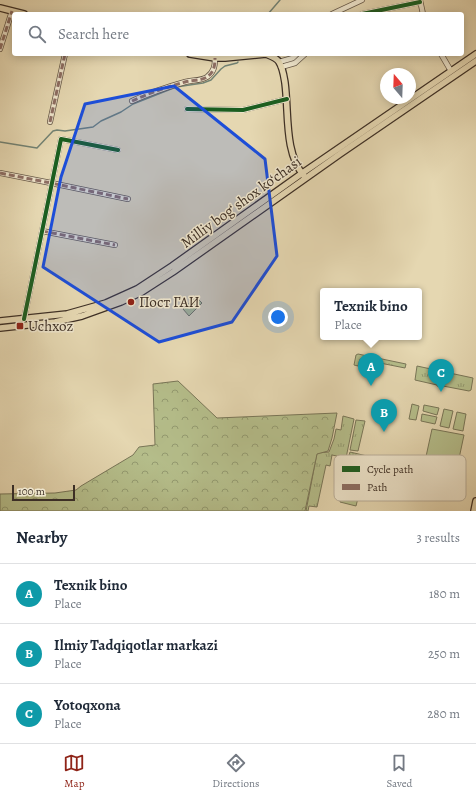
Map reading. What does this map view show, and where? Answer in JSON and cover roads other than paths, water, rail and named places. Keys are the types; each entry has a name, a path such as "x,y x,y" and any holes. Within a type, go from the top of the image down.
{"main road":[{"path":"0,8 16,12"},
{"name":"Milliy bog‘ shox ko‘chasi","path":"406,105 476,54"},
{"path":"202,56 215,58 240,56"},
{"path":"272,56 280,65 287,100 290,147 297,166 303,176"},
{"name":"Milliy bog‘ shox ko‘chasi","path":"0,321 55,316 81,311 116,299 137,289 170,268 406,105 476,61"},
{"name":"Milliy bog‘ shox ko‘chasi","path":"0,328 55,322 82,316 131,298 173,272 303,176"},
{"path":"474,511 476,501"}],"street":[{"path":"336,12 362,0"},
{"path":"371,12 420,1 423,12"},
{"path":"0,49 12,11"},
{"path":"50,122 65,56"},
{"path":"280,65 295,56"},
{"path":"280,65 295,63 303,56"},
{"path":"442,56 451,71"},
{"path":"132,101 170,86 203,79 215,68 215,58"},
{"path":"187,109 243,110 287,100"},
{"path":"24,319 61,139 118,150"},
{"path":"0,173 51,182 128,199"},
{"path":"42,231 115,245"}],"waterway":[{"path":"270,12 280,0"},
{"path":"0,142 37,148 53,131 93,127 101,121 121,112 133,104 176,87 203,83 211,80 225,66 238,62"}],"place":[{"name":"Пост ГАИ","path":"131,302"},
{"name":"Uchxoz","path":"20,326"},
{"name":"Texnik bino","path":"371,386"},
{"name":"Yotoqxona","path":"441,392"},
{"name":"Ilmiy Tadqiqotlar markazi","path":"384,432"}]}
